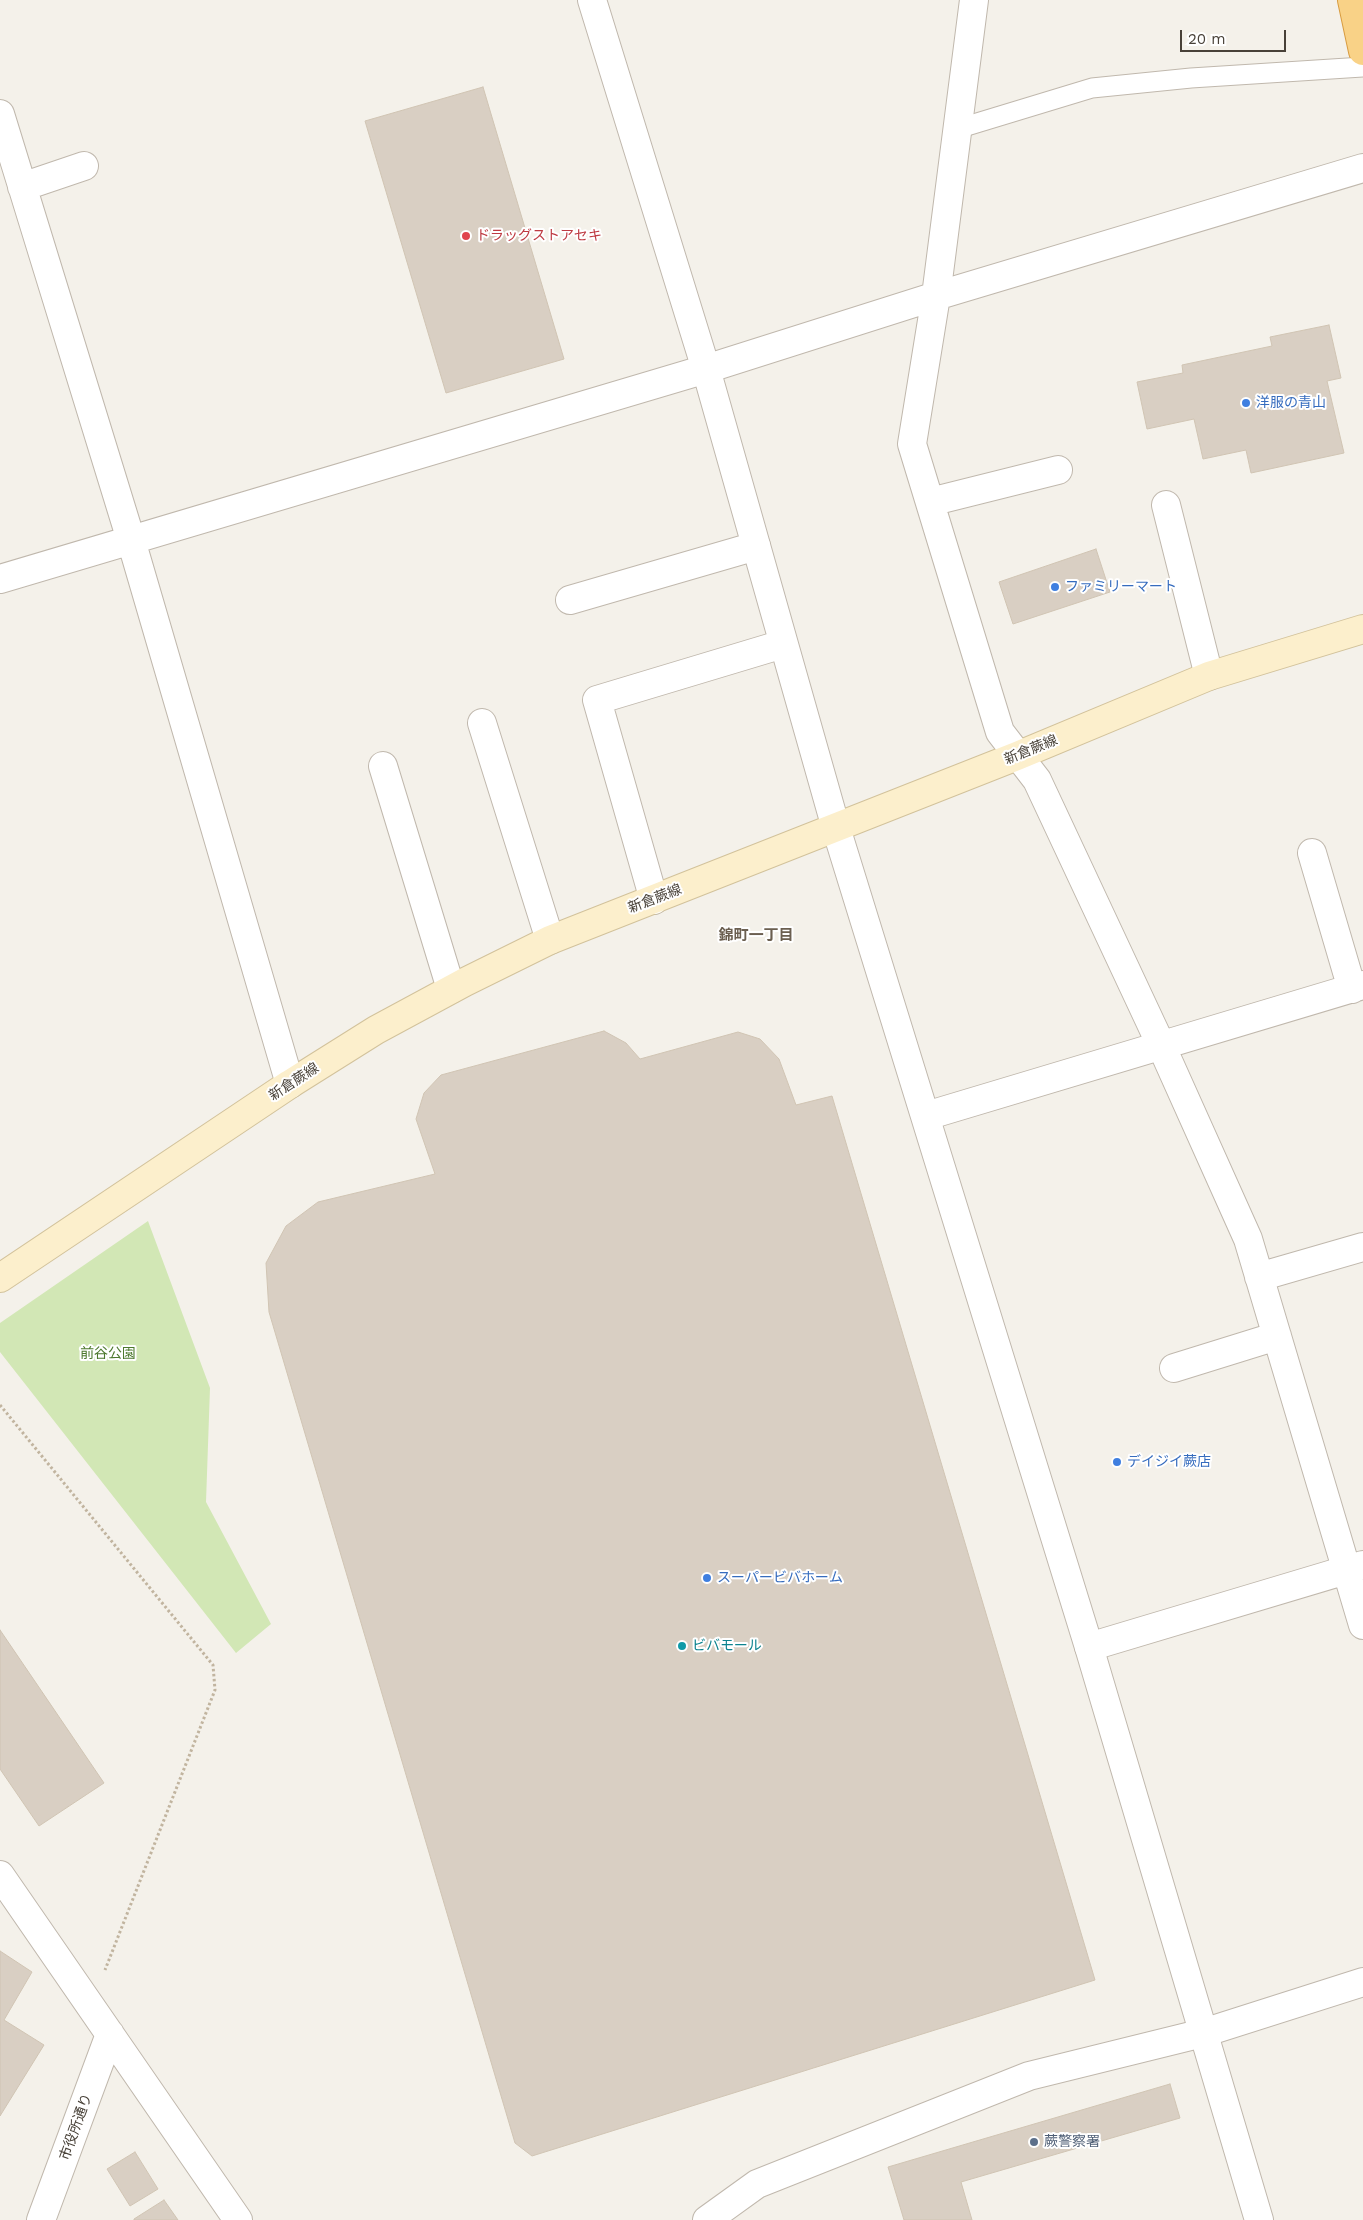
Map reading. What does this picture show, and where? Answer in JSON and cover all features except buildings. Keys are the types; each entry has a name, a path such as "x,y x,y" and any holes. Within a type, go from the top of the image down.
{"highway":[{"path":"1352,0 1363,51"}],"main road":[{"name":"新倉蕨線","path":"0,1278 290,1084 376,1030 451,989 550,940 1017,756 1209,676 1363,628"}],"street":[{"path":"592,0 706,369 836,828 1089,1647 1259,2220"},
{"path":"974,0 936,296 912,444 1000,732 1037,780 1161,1045 1248,1240 1277,1336 1355,1568 1363,1625"},
{"path":"0,114 131,540 290,1084"},
{"path":"22,187 84,166"},
{"path":"0,579 706,369 936,296 1363,168"},
{"path":"930,502 1058,470"},
{"path":"1166,505 1209,676"},
{"path":"570,600 756,546"},
{"path":"654,900 597,700 783,644"},
{"path":"482,724 550,940"},
{"path":"383,766 451,989"},
{"path":"926,1116 1357,987 1312,853"},
{"path":"1259,1277 1363,1247"},
{"path":"1174,1368 1277,1336"},
{"path":"1089,1647 1355,1568"},
{"path":"0,1875 238,2220"},
{"path":"707,2220 757,2184 1029,2076 1203,2033 1363,1982"},
{"name":"市役所通り","path":"41,2220 110,2034"}],"lane":[{"path":"957,129 1092,88 1191,78 1363,67"}],"path":[{"path":"0,1405 213,1664 215,1690 100,1982 88,2003"}],"green space":[{"name":"前谷公園","path":"148,1221 210,1388 206,1502 271,1624 236,1653 0,1352 0,1323"}],"place":[{"name":"ドラッグストアセキ","path":"466,236"},
{"name":"洋服の青山","path":"1246,403"},
{"name":"ファミリーマート","path":"1055,587"},
{"name":"デイジイ蕨店","path":"1117,1462"},
{"name":"スーパービバホーム","path":"707,1578"},
{"name":"ビバモール","path":"682,1646"},
{"name":"蕨警察署","path":"1034,2142"}],"district":[{"name":"錦町一丁目","path":"756,936"}]}
